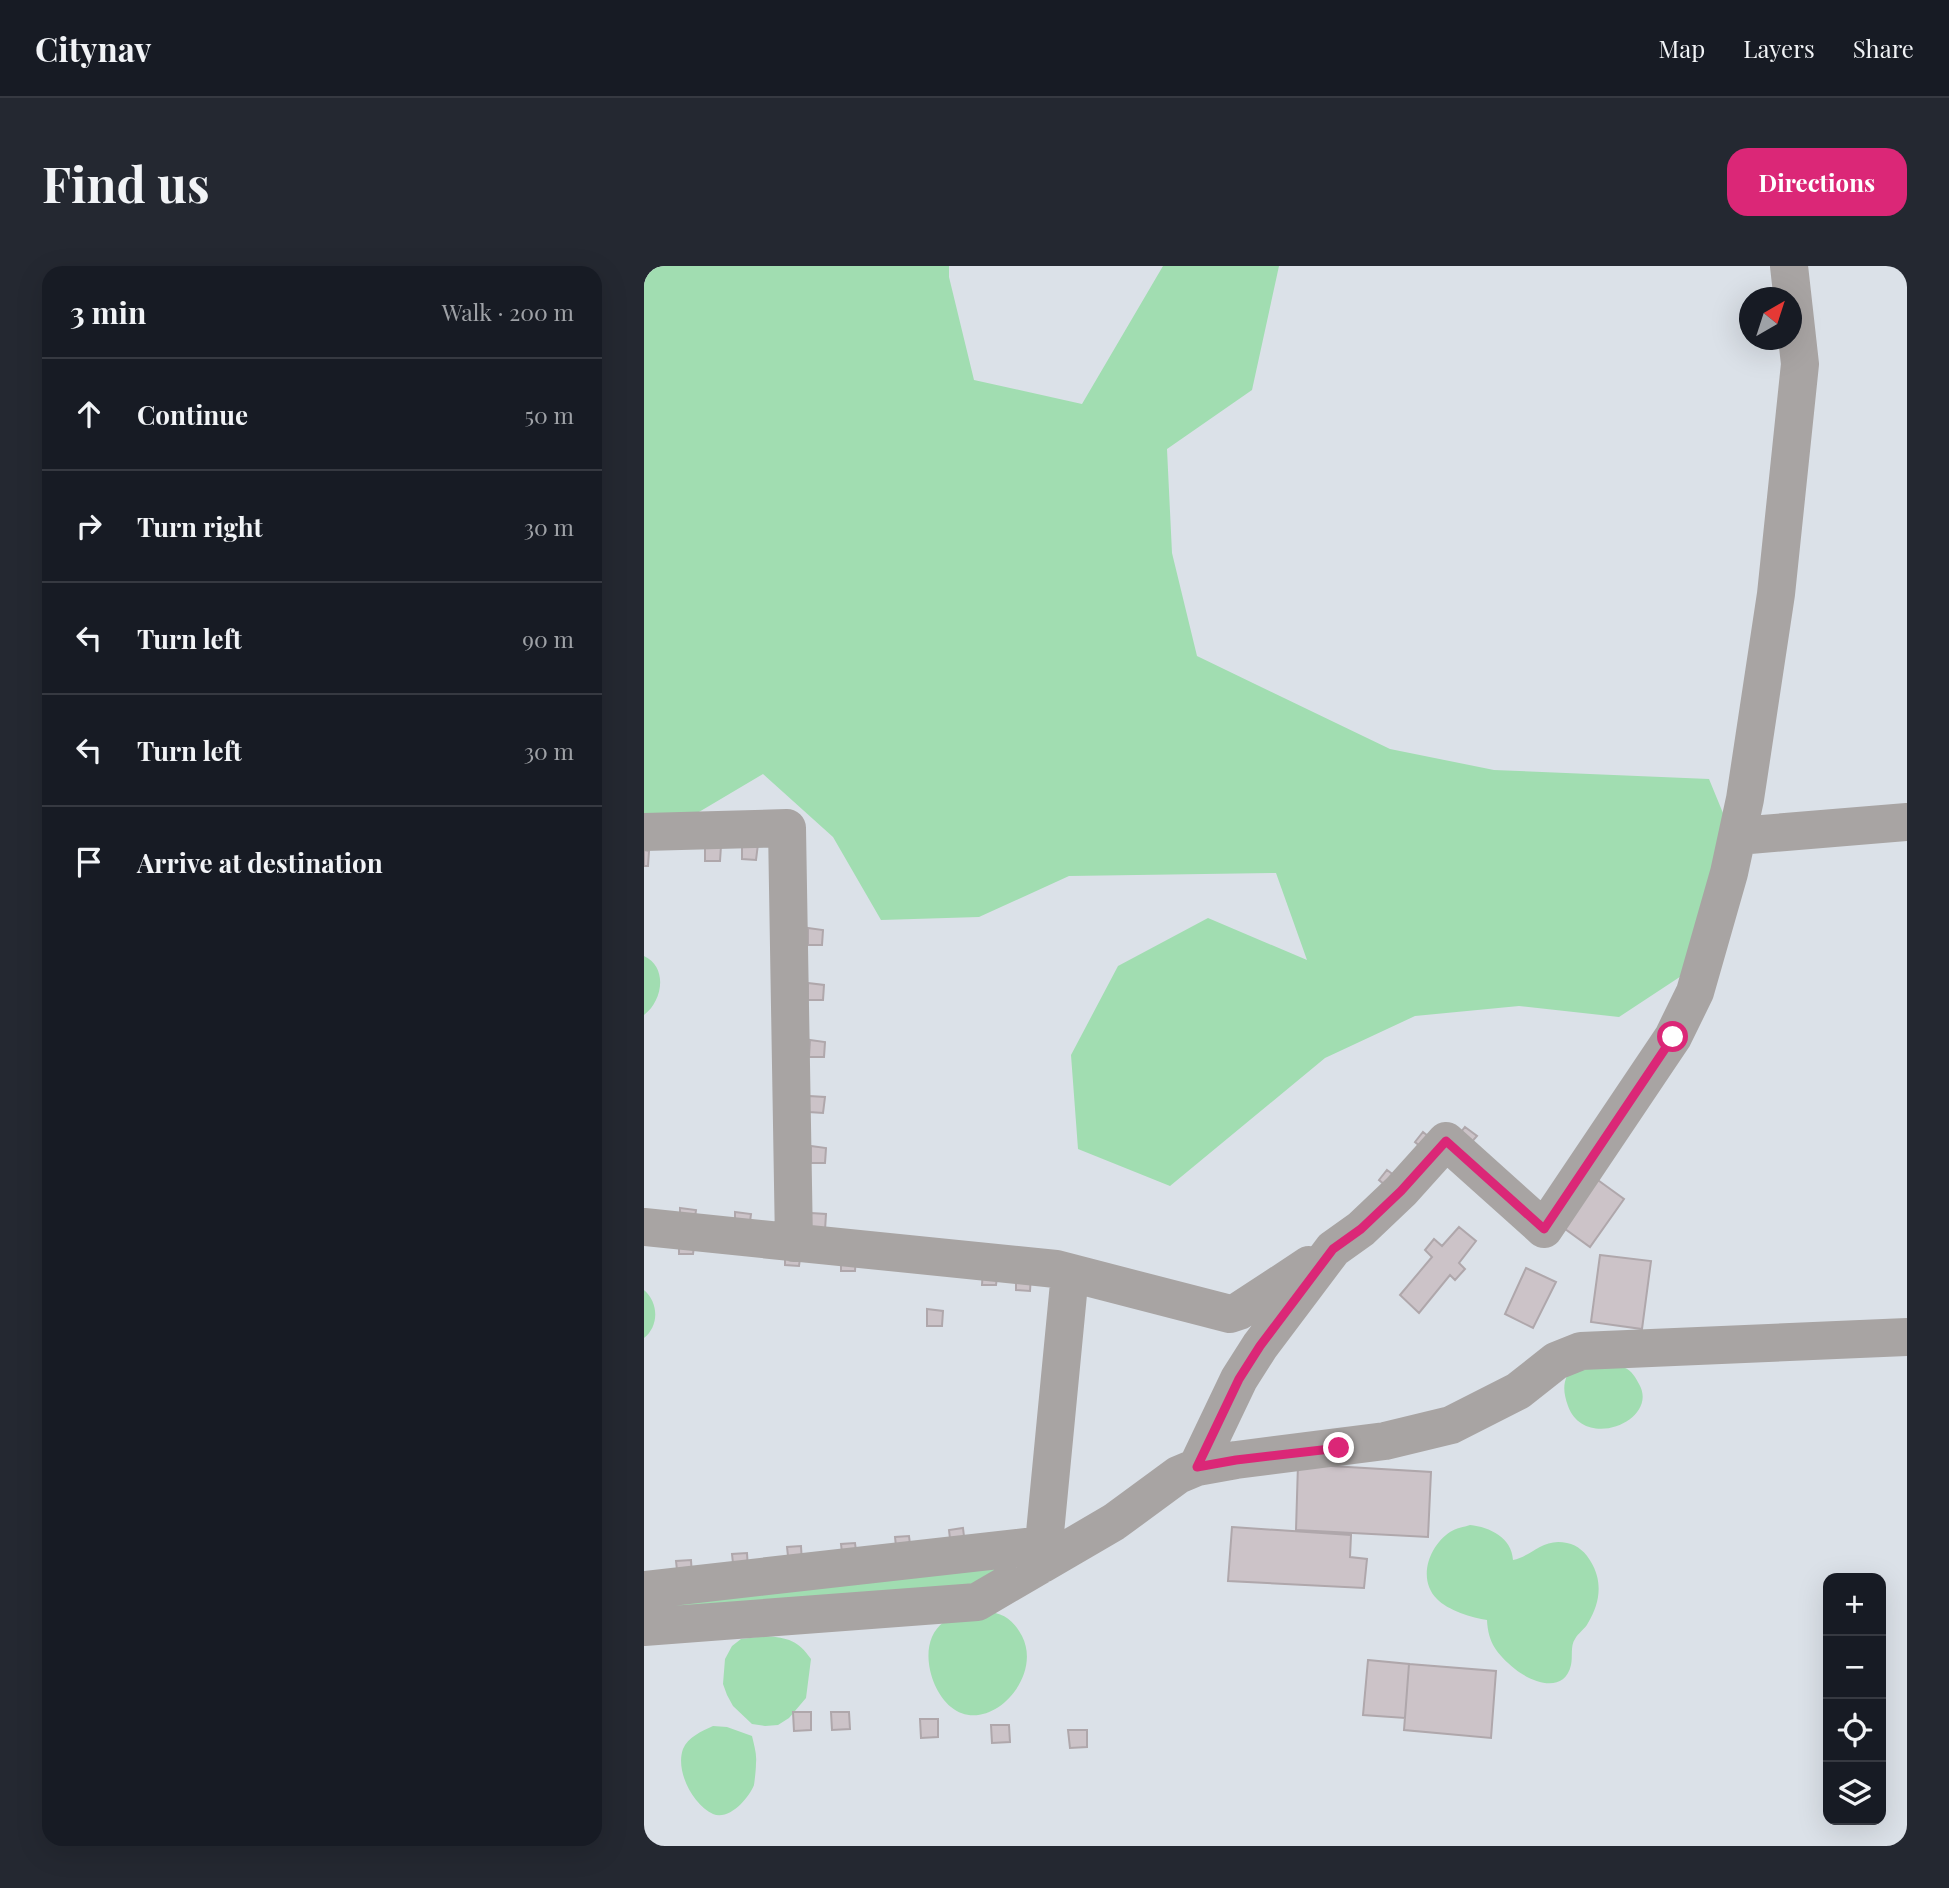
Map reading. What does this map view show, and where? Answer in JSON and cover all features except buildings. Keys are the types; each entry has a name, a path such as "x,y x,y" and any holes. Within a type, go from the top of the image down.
{"lane":[{"path":"644,1227 1055,1269 1230,1314 1239,1311 1361,1229 1401,1191 1446,1141 1544,1229 1673,1037 1695,992 1729,873 1738,836 1776,594 1800,364 1789,266"},
{"path":"1738,836 1907,821"},
{"path":"644,832 788,828 794,1243"},
{"path":"1197,1467 1239,1379 1260,1346 1333,1249"},
{"path":"1043,1555 1070,1273"},
{"path":"644,1627 977,1602 1043,1555 1114,1522 1178,1475 1197,1467 1385,1441 1451,1425 1518,1391 1556,1361 1581,1351 1907,1337"},
{"path":"644,1590 1043,1555"}],"green space":[{"path":"644,266 949,266 949,277 974,380 1082,404 1163,266 1279,266 1252,390 1167,449 1172,553 1197,656 1390,749 1494,770 1709,779 1748,874 1701,963 1619,1017 1519,1006 1415,1016 1325,1058 1170,1186 1078,1149 1071,1055 1118,966 1208,918 1307,960 1276,873 1069,876 979,917 881,920 833,837 763,774 677,825 644,815"},
{"path":"644,956 657,968 660,984 655,1001 644,1015"},
{"path":"644,1290 655,1308 655,1321 644,1338"},
{"path":"1576,1361 1614,1365 1625,1368 1635,1377 1643,1397 1639,1409 1630,1419 1618,1426 1603,1429 1589,1427 1577,1420 1568,1406 1564,1387 1566,1377"},
{"path":"1470,1525 1499,1535 1509,1546 1513,1560 1544,1545 1559,1542 1578,1548 1591,1562 1597,1577 1597,1600 1588,1623 1573,1642 1571,1665 1562,1680 1546,1683 1522,1674 1495,1648 1489,1635 1487,1620 1447,1607 1431,1591 1427,1573 1431,1554 1450,1532"},
{"path":"1024,1554 982,1583 644,1621 644,1597"},
{"path":"985,1611 1007,1618 1019,1630 1027,1653 1025,1669 1019,1685 1008,1699 995,1709 980,1715 965,1714 951,1707 937,1689 929,1665 931,1641 944,1622 958,1616"},
{"path":"766,1636 792,1641 811,1659 806,1698 789,1718 778,1725 765,1726 752,1724 733,1706 723,1684 725,1659 732,1646 741,1639"},
{"path":"713,1726 727,1727 752,1736 756,1756 754,1785 751,1790 738,1807 719,1815 706,1810 693,1795 684,1777 681,1758 688,1741"}],"route":[{"path":"1339,1448 1197,1467 1239,1379 1260,1346 1333,1249 1361,1229 1401,1191 1446,1141 1544,1229 1673,1037"}]}
